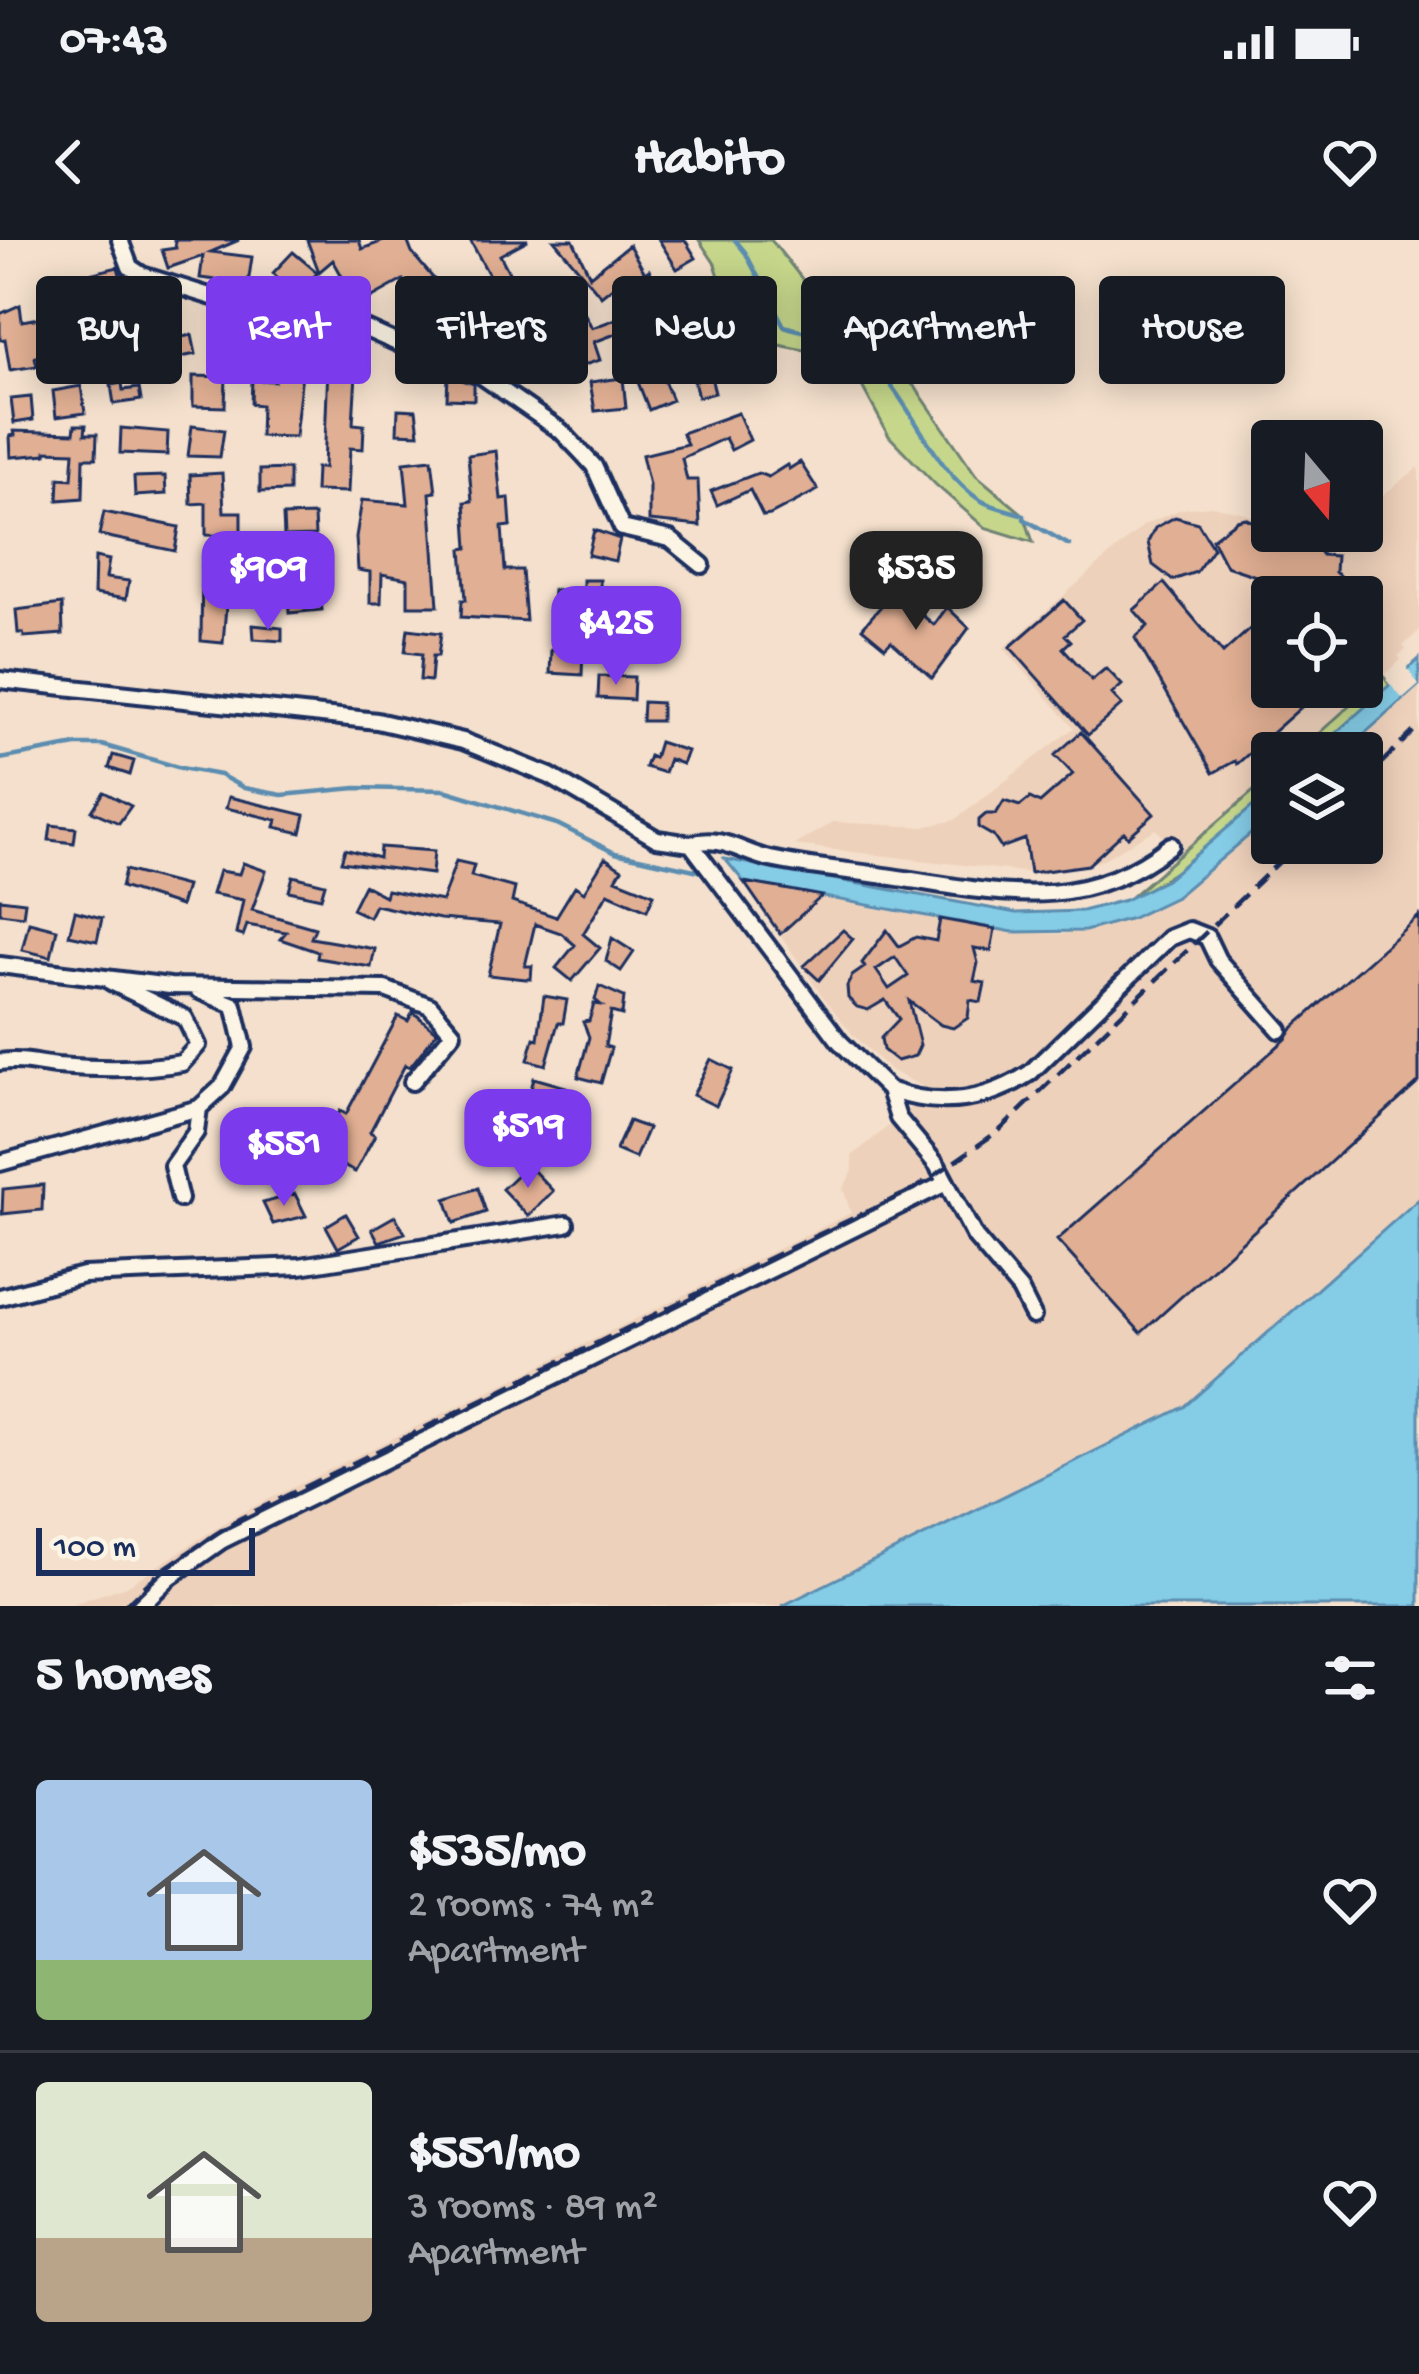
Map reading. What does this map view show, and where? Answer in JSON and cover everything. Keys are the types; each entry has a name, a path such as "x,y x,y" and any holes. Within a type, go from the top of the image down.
{"street":[{"path":"120,240 130,267 160,281 236,303 366,329 476,372 561,431 582,453 594,466 622,528 670,539 702,565"},
{"path":"0,680 377,721 463,741 550,776 657,838 691,844 718,841 775,860 1018,896 1064,893 1108,882 1171,845"},
{"path":"691,844 840,1042 889,1090 920,1100 954,1101 1017,1082 1169,938 1182,931 1207,938 1218,960 1280,1030"},
{"path":"0,965 187,986 385,989 430,1006 453,1033 412,1082"},
{"path":"0,1062 161,1066 182,1063 197,1046 185,1018 101,977"},
{"path":"0,1162 199,1108 222,1087 244,1047 234,1005 187,986"},
{"path":"889,1090 898,1118 946,1183 975,1237 1020,1290 1033,1316"},
{"path":"180,1198 172,1166 196,1132 199,1108"},
{"path":"140,1606 170,1576 221,1541 946,1183"},
{"path":"0,1297 83,1275 301,1266 566,1224"}],"shaded area":[{"path":"1419,467 1419,631 1403,646 1401,660 1383,676 1383,576 1251,576 1251,708 1347,708 1320,732 1251,732 1251,794 1181,856 1156,829 1100,861 1040,874 794,845 833,822 923,827 955,820 1074,728 1004,648 1144,525 1181,509 1211,506 1251,516 1251,552 1383,552 1383,495"},
{"path":"1419,685 1419,1199 1184,1407 782,1606 66,1606 127,1586 235,1516 851,1213 843,1188 853,1171 852,1156 918,1102 923,1087 890,1070 853,1035 744,882 1013,932 1061,934 1111,925 1176,897 1251,834 1251,864 1383,864 1383,732 1366,732"}],"green space":[{"path":"699,240 771,240 801,278 801,349 777,345 777,276 719,276"},
{"path":"861,384 912,384 976,475 1024,515 1033,542 984,527 889,436"},
{"path":"1347,708 1364,708 1337,732 1320,732"},
{"path":"1251,793 1251,809 1223,835 1170,876 1131,897"}],"water":[{"path":"1419,659 1419,685 1366,732 1337,732 1364,708 1383,708 1383,691"},
{"path":"1251,808 1251,834 1176,897 1132,918 1085,931 1013,932 744,882 725,859 1016,913 1082,911 1125,900 1166,880"},
{"path":"1419,1199 1419,1606 782,1606 1184,1407"}],"pier":[{"path":"1404,664 1419,685 1403,699 1386,680"}],"building":[{"path":"174,240 239,240 211,252 252,257 249,276 200,278 203,256 168,268 162,250 176,248"},
{"path":"307,240 359,240 362,249 386,240 407,240 431,276 395,276 395,284 371,298 371,276 342,276 333,260 319,272"},
{"path":"470,240 528,240 500,255 511,276 489,276"},
{"path":"554,240 573,240 590,276 629,245 645,273 649,270 652,276 612,276 612,287 601,296"},
{"path":"659,240 685,240 696,258 677,269"},
{"path":"293,252 318,273 276,276 273,273"},
{"path":"118,267 120,276 89,276"},
{"path":"20,305 22,321 36,319 36,366 10,370 5,339 0,340 0,314"},
{"path":"588,320 592,328 612,320 612,335 594,342 600,360 588,364"},
{"path":"192,335 196,354 182,357 182,337"},
{"path":"193,376 206,376 206,384 226,384 225,407 193,406"},
{"path":"612,379 612,384 624,384 626,408 595,411 590,382"},
{"path":"122,384 123,390 139,388 141,400 114,404 111,385"},
{"path":"252,384 301,384 295,437 260,436 261,405 251,404"},
{"path":"327,384 355,384 353,424 364,425 363,449 350,448 348,492 315,491 316,468 324,468"},
{"path":"448,384 474,384 474,400 447,399"},
{"path":"639,384 666,384 672,400 649,410"},
{"path":"695,384 713,384 715,393 698,397"},
{"path":"81,386 85,413 56,417 53,391"},
{"path":"31,397 33,420 14,423 11,399"},
{"path":"398,409 416,410 419,434 397,433"},
{"path":"738,413 750,440 731,450 725,438 682,458 687,480 698,480 700,526 649,521 649,485 642,455 687,444 682,433"},
{"path":"75,425 86,425 85,434 97,434 96,458 84,458 83,498 58,500 59,478 72,479 74,452 11,457 10,436 14,431 74,433"},
{"path":"192,426 224,430 220,457 188,456"},
{"path":"121,428 168,432 167,455 120,453"},
{"path":"496,451 501,499 509,498 511,526 502,527 505,570 522,570 526,621 461,617 462,600 466,600 462,549 468,548 465,502 472,501 468,455"},
{"path":"432,459 438,606 408,606 408,579 382,574 381,603 370,603 370,572 358,570 356,537 362,500 408,504 404,462"},
{"path":"800,462 818,490 770,515 763,516 750,490 717,505 711,491 758,473 768,477"},
{"path":"289,469 289,491 260,492 260,470"},
{"path":"222,473 224,512 241,512 241,536 206,535 206,503 191,504 190,475"},
{"path":"165,476 166,494 135,496 134,477"},
{"path":"104,512 179,527 175,551 99,535"},
{"path":"314,515 315,536 284,537 283,516"},
{"path":"1175,517 1198,523 1213,548 1196,572 1173,580 1153,565 1148,542 1155,528"},
{"path":"1237,520 1251,521 1251,552 1336,556 1335,572 1340,576 1256,576 1226,566 1212,539"},
{"path":"594,530 620,539 615,561 588,555"},
{"path":"95,557 109,560 106,578 129,581 126,599 94,594"},
{"path":"202,568 229,570 223,643 201,641"},
{"path":"583,580 600,580 600,587 629,593 625,613 586,608 585,614 551,613 553,590 583,591"},
{"path":"1164,583 1223,653 1251,628 1251,708 1300,708 1273,732 1251,732 1251,752 1237,764 1213,773 1135,638 1148,626 1134,610"},
{"path":"320,590 322,610 289,613 288,592"},
{"path":"894,591 934,625 947,607 969,628 932,678 891,641 885,647 862,628"},
{"path":"1064,600 1082,620 1065,635 1071,641 1063,648 1092,680 1106,668 1122,685 1112,694 1122,705 1088,735 1010,647"},
{"path":"62,604 63,634 24,637 18,633 16,610"},
{"path":"253,625 282,628 282,641 254,639"},
{"path":"408,629 441,633 431,681 420,680 422,654 405,652"},
{"path":"566,647 583,648 582,675 550,673 551,650 566,651"},
{"path":"599,676 634,677 633,700 598,698"},
{"path":"643,702 661,703 661,721 642,721"},
{"path":"1081,732 1154,814 1128,837 1124,832 1088,865 1030,873 1025,839 1001,848 979,828 979,820 996,814 1004,801 1020,806 1030,798 1040,803 1073,774 1055,755"},
{"path":"659,742 687,751 682,764 669,759 664,773 645,767"},
{"path":"113,755 134,761 130,775 109,768"},
{"path":"104,792 131,806 119,823 92,811"},
{"path":"229,797 305,815 301,833 275,827 277,820 226,808"},
{"path":"51,825 76,828 74,843 49,840"},
{"path":"380,847 434,851 432,874 341,862 345,849 379,858"},
{"path":"605,858 622,869 616,879 654,894 647,910 608,893 583,934 600,948 572,981 556,968 575,945 561,933 535,924 525,966 532,966 531,979 526,979 488,975 500,924 440,919 375,905 369,917 352,909 364,885 385,896 387,890 442,901 456,861 474,865 471,876 515,888 512,902 556,917 575,886 584,892"},
{"path":"243,863 266,871 252,910 315,928 311,938 375,949 371,967 317,958 318,952 280,939 286,932 247,925 243,936 236,934 243,900 212,894 219,871 239,874"},
{"path":"125,870 186,886 180,906 121,887"},
{"path":"293,876 325,884 321,898 289,891"},
{"path":"744,882 779,888 822,896 780,934"},
{"path":"0,899 25,902 23,916 0,913"},
{"path":"75,911 102,918 97,941 69,935"},
{"path":"1419,916 1419,1082 1141,1333 1057,1240"},
{"path":"940,919 995,929 991,951 974,948 978,963 974,981 985,983 981,1002 970,1000 968,1018 953,1028 941,1025 909,1001 920,1045 915,1056 897,1061 883,1050 881,1038 899,1019 885,1000 868,1010 857,1007 848,998 847,986 865,967 862,963 887,930 899,946 916,937 936,941","holes":["895,957 908,976 889,989 876,970"]},
{"path":"29,922 57,929 51,957 22,950"},
{"path":"843,930 853,939 819,980 804,966"},
{"path":"612,938 634,952 621,971 606,961"},
{"path":"599,986 624,997 622,1015 611,1012 605,1046 611,1048 601,1083 578,1077 589,1037 583,1022 589,1021 594,1004 601,1005 595,1000"},
{"path":"544,996 567,1000 546,1065 528,1060 534,1038 538,1039"},
{"path":"413,1012 437,1032 410,1067 405,1065 355,1172 318,1153 340,1111 346,1114 398,1016 408,1021"},
{"path":"711,1059 733,1070 716,1106 693,1095"},
{"path":"534,1078 566,1087 562,1104 552,1101 548,1117 525,1111"},
{"path":"629,1121 648,1128 635,1158 616,1150"},
{"path":"522,1170 528,1176 533,1170 553,1191 528,1216 502,1189"},
{"path":"43,1185 42,1210 2,1214 3,1189"},
{"path":"478,1188 486,1212 454,1223 446,1199"},
{"path":"295,1194 306,1216 273,1224 263,1203"},
{"path":"346,1214 359,1236 338,1248 326,1226"},
{"path":"395,1216 405,1233 379,1242 372,1229"}],"waterway":[{"path":"735,240 784,326 839,342 867,360 901,399 960,484 980,500 1024,515 1069,545"},
{"path":"0,759 102,745 282,795 356,788 444,790 557,824 615,853 704,872"}],"railway":[{"path":"1383,761 1419,726"},
{"path":"124,1606 162,1570 237,1520 915,1189 1000,1130 1277,864"}]}
